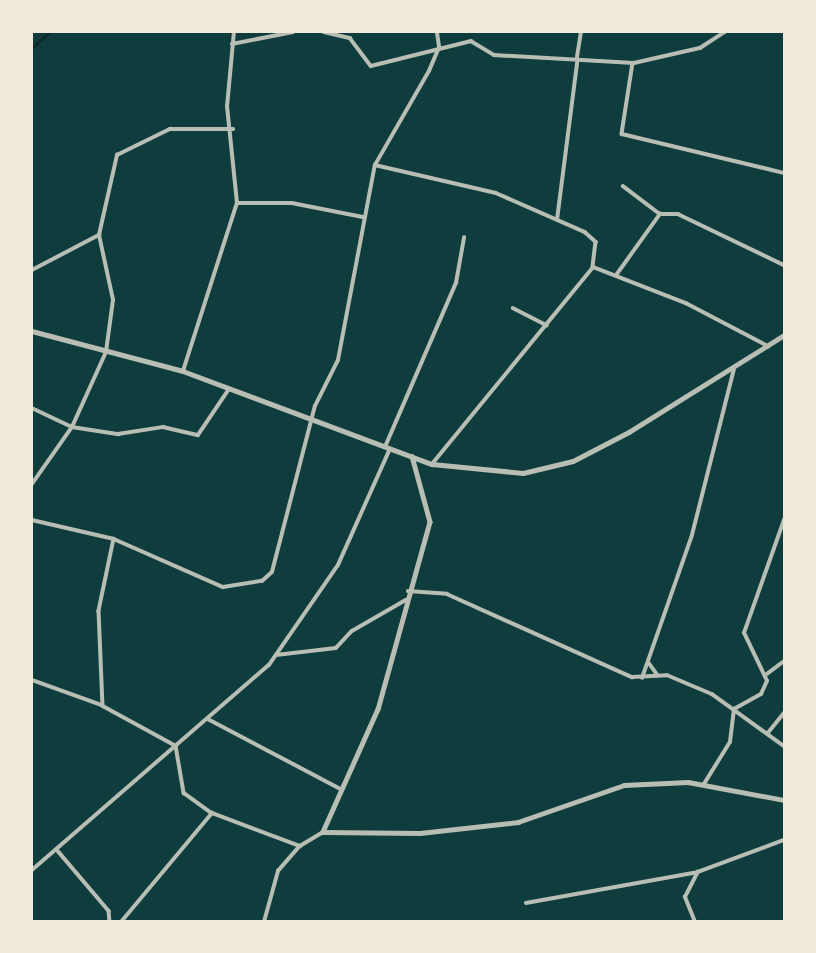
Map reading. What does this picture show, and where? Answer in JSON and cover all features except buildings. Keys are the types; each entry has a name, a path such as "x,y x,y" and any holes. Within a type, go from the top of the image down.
{"street":[{"path":"183,372 237,202 233,129 228,107 234,32"},
{"path":"232,44 293,32"},
{"path":"324,32 349,38 371,66 471,41 494,55 634,63 700,48 725,32"},
{"path":"32,520 114,539 223,587 262,581 272,572 314,421 315,406 338,360 375,165 439,47 437,32"},
{"path":"557,220 581,32"},
{"path":"634,63 622,134 785,173"},
{"path":"32,484 72,427 106,352 113,300 99,235 117,155 170,129 233,129"},
{"path":"375,165 496,192 594,236 593,267 547,326 499,375 432,464"},
{"path":"623,186 660,214 678,214 785,265"},
{"path":"237,202 292,203 363,217"},
{"path":"617,274 660,214"},
{"path":"32,270 99,235"},
{"path":"32,870 58,851 208,719 276,655 338,565 456,283 464,238"},
{"path":"593,267 617,274 768,346"},
{"path":"513,308 547,326"},
{"path":"32,331 183,372 432,464 523,474 548,470 629,432 785,335"},
{"path":"642,678 692,535 734,369"},
{"path":"32,408 72,427 117,434 163,427 198,435 229,389"},
{"path":"323,832 340,788 378,709 408,591 430,522 412,456"},
{"path":"767,674 744,633 785,520"},
{"path":"103,706 100,611 114,539"},
{"path":"408,591 447,594 642,678 657,674"},
{"path":"276,655 336,648 406,600"},
{"path":"734,709 761,694 767,674 785,661"},
{"path":"649,663 657,674 734,709 785,746"},
{"path":"32,680 103,706 176,746"},
{"path":"704,784 730,742 734,709"},
{"path":"768,734 785,713"},
{"path":"208,719 340,788"},
{"path":"176,746 184,793 212,813 300,846"},
{"path":"264,922 278,871 300,846 323,832 420,833 518,822 624,785 704,784 785,800"},
{"path":"121,922 212,813"},
{"path":"526,903 698,872 785,840"},
{"path":"58,851 108,911 110,922"},
{"path":"695,922 685,897 698,872"}],"waterway":[{"path":"32,48 50,32"}]}
